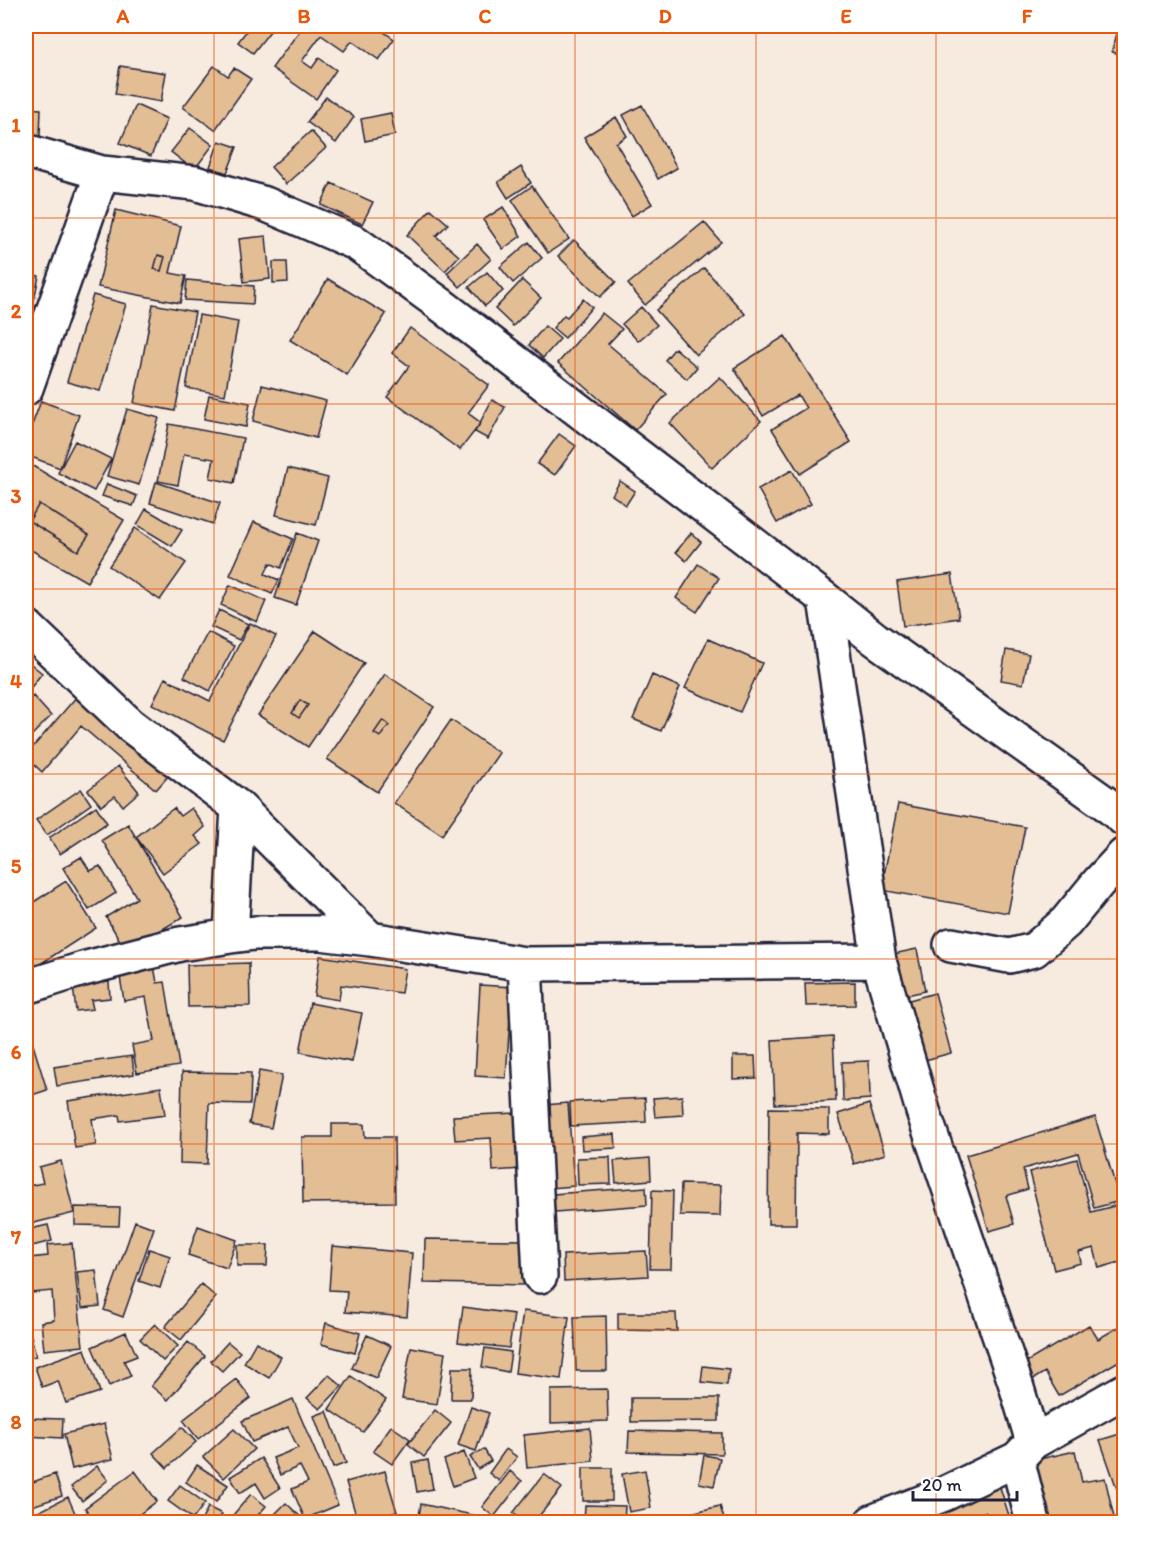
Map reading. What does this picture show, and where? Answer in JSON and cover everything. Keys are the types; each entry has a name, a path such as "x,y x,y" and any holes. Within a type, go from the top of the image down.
{"street":[{"path":"26,151 102,173 195,183 266,204 356,243 440,304 875,639 1125,819"},
{"path":"26,388 102,173"},
{"path":"825,599 879,961 923,1111 1016,1385 1033,1522"},
{"path":"26,626 130,726 238,807 370,939"},
{"path":"231,936 238,807"},
{"path":"951,945 1009,956 1034,950 1066,922 1125,855"},
{"path":"26,987 82,969 180,944 255,933 320,933 525,964 879,961"},
{"path":"525,964 540,1276"},
{"path":"872,1522 944,1494 1125,1392"}],"building":[{"path":"250,26 265,26 271,30 253,53 238,42"},
{"path":"303,26 375,26 394,39 379,60 352,41 344,51 321,35 302,61 312,68 319,58 336,70 316,99 272,68"},
{"path":"1119,26 1124,26 1124,55 1112,52"},
{"path":"120,66 166,73 161,102 115,94"},
{"path":"214,66 228,76 234,68 251,79 215,130 183,107"},
{"path":"326,97 354,117 336,143 307,122"},
{"path":"136,105 167,119 151,156 120,143"},
{"path":"642,105 677,168 658,179 623,115"},
{"path":"26,108 41,109 40,136 26,135"},
{"path":"391,113 395,135 365,141 361,119"},
{"path":"616,117 627,136 616,143 652,204 632,216 584,137"},
{"path":"190,128 213,145 194,170 171,152"},
{"path":"311,131 326,148 286,184 271,167"},
{"path":"219,141 237,147 227,173 210,167"},
{"path":"521,167 531,183 508,198 498,182"},
{"path":"331,183 373,202 362,224 321,205"},
{"path":"532,186 569,239 548,253 512,200"},
{"path":"503,207 521,236 503,249 483,220"},
{"path":"431,209 448,224 436,236 459,256 445,271 407,235"},
{"path":"116,210 181,226 170,273 186,276 180,303 98,287","holes":["158,255 165,257 161,271 154,269"]},
{"path":"704,222 721,242 645,305 628,284"},
{"path":"266,236 270,279 244,282 239,239"},
{"path":"574,240 616,282 600,297 558,256"},
{"path":"529,242 542,258 513,283 500,267"},
{"path":"477,244 491,259 460,287 447,273"},
{"path":"158,255 165,257 161,271 154,269"},
{"path":"273,262 287,262 288,282 273,283"},
{"path":"704,268 745,314 696,355 656,310"},
{"path":"487,272 503,291 485,306 469,287"},
{"path":"26,273 39,276 32,310 26,309"},
{"path":"328,279 386,314 347,375 290,340"},
{"path":"187,280 254,286 253,304 185,300"},
{"path":"522,280 541,298 513,326 495,309"},
{"path":"93,295 126,304 100,391 67,382"},
{"path":"583,299 592,307 565,338 553,328 564,315 567,317"},
{"path":"153,304 195,312 175,411 134,403"},
{"path":"641,307 657,325 638,341 622,324"},
{"path":"602,313 622,329 608,344 667,394 635,430 558,363"},
{"path":"199,315 238,322 225,395 186,388"},
{"path":"545,326 560,339 543,358 529,345"},
{"path":"410,328 489,385 468,413 481,423 460,450 387,397 409,366 392,353"},
{"path":"785,336 851,442 800,474 772,429 806,408 798,395 763,416 734,368"},
{"path":"675,348 697,367 687,379 665,360"},
{"path":"720,377 761,421 712,468 670,423"},
{"path":"262,385 326,401 316,438 253,421"},
{"path":"209,395 250,403 246,427 204,419"},
{"path":"492,400 505,407 488,439 475,432"},
{"path":"41,401 79,415 60,468 26,455 26,441"},
{"path":"127,409 159,418 139,485 107,476"},
{"path":"169,424 243,438 234,483 210,478 214,459 184,454 178,485 158,481"},
{"path":"559,434 576,446 555,475 537,464"},
{"path":"75,441 111,459 94,491 58,473"},
{"path":"26,462 124,520 87,582 26,547","holes":["39,504 89,535 78,551 29,521"]},
{"path":"288,468 328,478 316,525 276,515"},
{"path":"792,470 811,504 777,523 758,489"},
{"path":"620,481 635,491 626,505 612,495"},
{"path":"156,482 220,503 213,524 150,503"},
{"path":"107,484 137,496 133,506 102,496"},
{"path":"39,504 89,535 78,551 29,521"},
{"path":"146,509 182,530 172,546 137,525"},
{"path":"254,522 293,539 281,568 270,563 265,574 279,580 272,594 230,575"},
{"path":"135,528 186,563 160,600 109,566"},
{"path":"297,533 318,541 296,605 275,598"},
{"path":"691,533 701,542 686,561 676,552"},
{"path":"698,564 719,578 697,612 676,598"},
{"path":"952,574 959,618 903,626 897,582"},
{"path":"230,585 266,601 257,622 221,605"},
{"path":"219,610 248,624 239,640 211,627"},
{"path":"250,623 276,636 223,740 152,704 165,678 210,701"},
{"path":"315,631 364,663 308,747 258,715","holes":["300,700 308,705 299,718 292,713"]},
{"path":"208,632 234,646 210,691 184,677"},
{"path":"708,639 762,663 740,712 685,688"},
{"path":"1006,650 1029,654 1023,684 1001,680"},
{"path":"26,660 42,673 26,694"},
{"path":"385,674 434,707 377,792 327,759","holes":["383,720 389,725 380,737 374,733"]},
{"path":"652,675 680,687 661,731 633,719"},
{"path":"78,695 170,774 156,790 81,726 42,772 26,757"},
{"path":"33,696 51,716 26,741 26,703"},
{"path":"300,700 308,705 299,718 292,713"},
{"path":"383,720 389,725 380,737 374,733"},
{"path":"451,720 499,753 442,835 394,803"},
{"path":"118,766 139,792 123,806 115,796 101,806 88,790"},
{"path":"81,789 91,804 47,835 36,820"},
{"path":"898,804 1025,827 1008,913 881,890"},
{"path":"96,806 107,823 60,854 49,838"},
{"path":"174,808 180,816 191,808 205,827 195,836 202,844 163,873 136,837"},
{"path":"128,824 183,917 126,951 106,917 137,898 102,840"},
{"path":"81,857 90,871 100,866 116,893 89,910 63,868"},
{"path":"66,881 96,928 31,970 26,962 26,907"},
{"path":"1124,889 1124,915 1115,912"},
{"path":"917,949 925,991 902,996 893,954"},
{"path":"320,956 405,969 401,993 341,985 339,1000 314,996"},
{"path":"249,963 250,1006 188,1007 187,965"},
{"path":"154,966 157,983 165,982 179,1066 137,1073 132,1045 154,1041 146,997 124,1001 119,971"},
{"path":"109,982 110,998 91,1000 93,1009 76,1011 73,986"},
{"path":"855,982 855,1005 806,1006 805,983"},
{"path":"480,985 512,987 506,1078 475,1076"},
{"path":"935,993 951,1053 914,1063 898,1003"},
{"path":"310,1003 362,1013 352,1062 300,1052"},
{"path":"26,1022 47,1090 26,1097"},
{"path":"833,1036 836,1101 775,1104 772,1040"},
{"path":"132,1056 134,1074 57,1086 54,1067"},
{"path":"733,1056 755,1056 756,1078 733,1079"},
{"path":"869,1061 870,1099 843,1101 842,1062"},
{"path":"259,1071 282,1075 271,1128 249,1124"},
{"path":"182,1072 251,1073 250,1104 209,1103 207,1164 180,1163"},
{"path":"161,1087 165,1115 120,1121 119,1115 92,1119 96,1145 75,1148 68,1101"},
{"path":"682,1096 683,1115 655,1117 653,1098"},
{"path":"645,1098 646,1122 571,1126 570,1102"},
{"path":"568,1103 574,1186 550,1188 544,1105"},
{"path":"869,1104 885,1154 854,1164 838,1114"},
{"path":"769,1108 829,1109 829,1134 797,1133 796,1224 768,1224"},
{"path":"517,1113 521,1169 493,1171 491,1138 455,1140 453,1116"},
{"path":"1095,1117 1120,1201 1094,1208 1078,1153 1023,1169 1028,1189 1006,1196 1014,1224 989,1231 966,1155"},
{"path":"332,1124 364,1124 365,1137 394,1137 395,1202 303,1203 302,1137 332,1137"},
{"path":"615,1134 616,1148 582,1150 581,1137"},
{"path":"610,1157 611,1184 578,1185 577,1158"},
{"path":"650,1158 651,1180 616,1183 614,1161"},
{"path":"1077,1159 1091,1212 1118,1205 1124,1230 1124,1261 1099,1268 1094,1248 1079,1252 1081,1263 1054,1270 1029,1172"},
{"path":"61,1161 74,1213 26,1225 26,1178 27,1186 43,1183 39,1167"},
{"path":"681,1184 721,1185 720,1216 680,1215"},
{"path":"646,1187 647,1205 555,1212 553,1194"},
{"path":"652,1190 673,1191 671,1269 650,1269"},
{"path":"75,1207 120,1208 119,1226 75,1225"},
{"path":"135,1221 154,1228 123,1317 104,1310"},
{"path":"48,1225 52,1241 28,1247 26,1230"},
{"path":"198,1226 237,1240 227,1268 188,1255"},
{"path":"425,1239 526,1240 526,1285 424,1283"},
{"path":"72,1243 83,1346 44,1350 41,1322 54,1320 52,1291 32,1293 29,1258 48,1256 47,1245"},
{"path":"237,1245 268,1245 267,1266 237,1266"},
{"path":"332,1246 412,1253 407,1317 345,1312 347,1291 329,1290"},
{"path":"149,1249 170,1256 160,1288 139,1281"},
{"path":"646,1251 648,1276 564,1281 563,1255"},
{"path":"96,1270 100,1306 82,1308 77,1272"},
{"path":"201,1284 216,1297 181,1340 165,1327"},
{"path":"463,1307 514,1314 509,1348 458,1342"},
{"path":"523,1311 569,1317 561,1379 515,1373"},
{"path":"618,1313 676,1313 677,1331 618,1330"},
{"path":"606,1316 607,1371 576,1371 574,1317"},
{"path":"326,1323 360,1333 355,1353 321,1344"},
{"path":"155,1324 178,1346 163,1361 140,1339"},
{"path":"1124,1324 1124,1358 1059,1396 1045,1372 1032,1380 1023,1364 1089,1325 1098,1339"},
{"path":"29,1328 36,1356 26,1358 26,1329"},
{"path":"126,1332 137,1356 124,1361 131,1376 109,1386 92,1347"},
{"path":"367,1335 391,1346 376,1378 352,1368"},
{"path":"188,1342 205,1356 168,1400 151,1386"},
{"path":"228,1342 240,1352 222,1371 211,1361"},
{"path":"256,1342 281,1357 269,1378 244,1363"},
{"path":"411,1347 445,1353 437,1404 402,1399"},
{"path":"485,1348 511,1352 508,1372 482,1367"},
{"path":"85,1349 100,1392 66,1403 58,1381 42,1387 35,1367"},
{"path":"703,1366 729,1369 727,1385 701,1382"},
{"path":"452,1368 472,1368 471,1399 451,1399"},
{"path":"329,1375 342,1386 320,1409 307,1398"},
{"path":"351,1376 386,1400 363,1432 329,1409"},
{"path":"236,1379 251,1398 198,1439 183,1420"},
{"path":"607,1389 608,1421 551,1423 551,1390"},
{"path":"631,1398 719,1398 719,1421 631,1422"},
{"path":"293,1399 338,1505 305,1519 292,1489 308,1482 300,1466 280,1475 273,1458 298,1448 288,1427 252,1442 242,1421"},
{"path":"471,1407 489,1413 476,1451 458,1445"},
{"path":"435,1410 451,1423 424,1457 408,1444"},
{"path":"327,1411 346,1463 333,1468 314,1416"},
{"path":"26,1418 63,1419 62,1438 26,1436"},
{"path":"104,1424 113,1459 72,1469 64,1434"},
{"path":"391,1426 410,1439 392,1464 373,1451"},
{"path":"182,1427 196,1442 167,1468 153,1453"},
{"path":"590,1428 593,1461 527,1468 524,1435"},
{"path":"234,1429 254,1449 224,1478 203,1457"},
{"path":"629,1431 722,1433 722,1454 628,1452"},
{"path":"1120,1434 1124,1447 1124,1486 1117,1489 1100,1440"},
{"path":"484,1449 491,1461 478,1469 470,1457"},
{"path":"506,1449 517,1457 499,1481 489,1473"},
{"path":"1075,1451 1082,1482 1105,1478 1115,1522 1044,1522 1031,1461"},
{"path":"464,1452 474,1478 453,1486 444,1460"},
{"path":"704,1455 720,1458 714,1486 699,1483"},
{"path":"261,1458 280,1488 265,1498 256,1483 240,1493 230,1477"},
{"path":"428,1460 433,1489 417,1492 412,1463"},
{"path":"197,1465 228,1485 216,1502 186,1482"},
{"path":"97,1466 108,1480 82,1501 71,1487"},
{"path":"583,1468 612,1468 612,1501 583,1501"},
{"path":"26,1469 30,1483 55,1474 62,1496 26,1508"},
{"path":"645,1470 651,1508 629,1512 622,1474"},
{"path":"135,1471 157,1501 129,1522 95,1522 85,1508"},
{"path":"385,1471 397,1512 358,1522 346,1482"},
{"path":"510,1471 522,1481 494,1517 482,1507"},
{"path":"544,1474 562,1488 534,1522 525,1522 513,1513"},
{"path":"999,1484 1011,1522 989,1522 985,1512 952,1522 893,1522"},
{"path":"180,1485 205,1503 193,1519 168,1501"},
{"path":"251,1494 266,1506 252,1522 227,1522"},
{"path":"68,1497 75,1513 53,1522 40,1522 36,1513"},
{"path":"286,1503 306,1522 273,1522 270,1519"},
{"path":"421,1504 482,1517 481,1522 418,1522"},
{"path":"585,1505 625,1506 624,1522 584,1522"},
{"path":"720,1506 725,1522 683,1522 682,1515"},
{"path":"208,1507 222,1514 217,1522 201,1522"}]}
